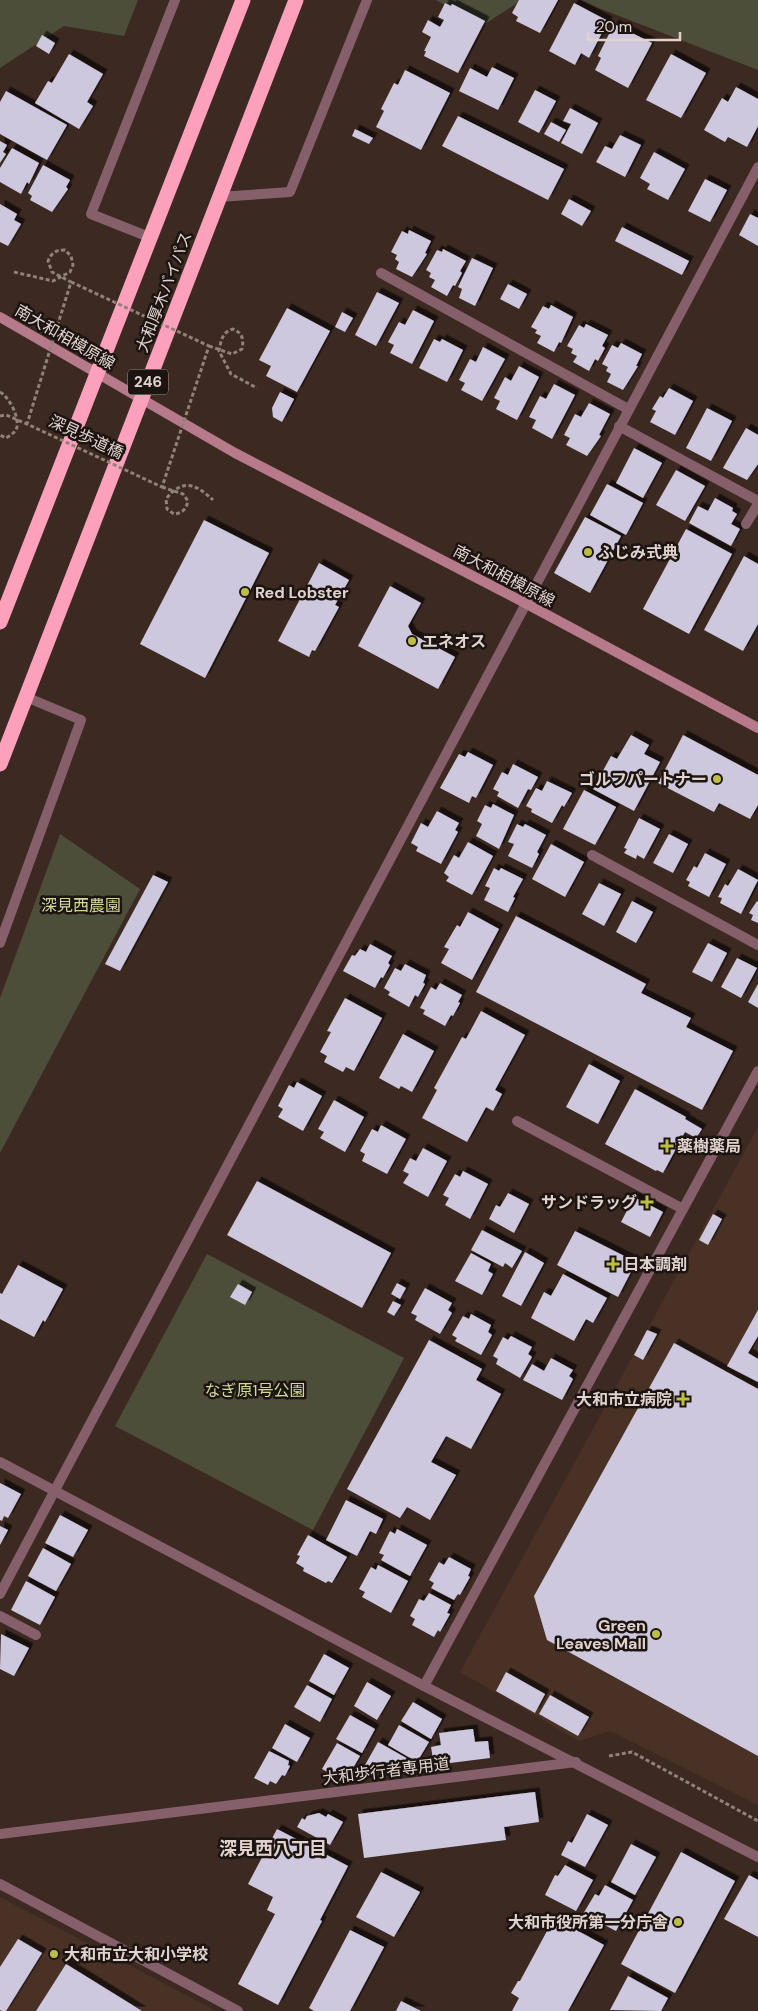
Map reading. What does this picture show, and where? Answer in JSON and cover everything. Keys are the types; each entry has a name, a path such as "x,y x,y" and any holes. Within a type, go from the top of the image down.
{"highway":[{"path":"208,85 234,0"},
{"name":"大和厚木バイパス","path":"0,622 208,85 243,0"},
{"name":"大和厚木バイパス","path":"0,764 295,4"}],"street":[{"path":"149,237 91,214 175,0"},
{"path":"220,197 290,192 367,0"},
{"path":"0,1594 758,167"},
{"path":"381,273 628,409"},
{"name":"南大和相模原線","path":"0,317 235,453 758,728"},
{"path":"619,426 758,502 746,524"},
{"path":"0,943 81,720 26,697"},
{"path":"592,855 758,945"},
{"path":"424,1686 758,1071"},
{"path":"517,1121 683,1210"},
{"path":"0,1462 424,1686 577,1762 758,1857"},
{"path":"0,1616 36,1635"},
{"name":"大和歩行者専用道","path":"0,1834 577,1762"},
{"path":"0,1884 238,2011"}],"path":[{"path":"14,272 53,281 61,277 70,272 73,265 71,256 65,250 57,250 51,254 48,261 52,272 59,275 65,279 71,282 209,346 218,349 226,351 232,354 242,348 244,341 240,332 233,328 226,331 222,336 221,344 219,352 231,374 257,388"},
{"name":"深見歩道橋","path":"71,282 27,424 162,487 170,489 176,492 184,494 188,502 186,509 174,514 167,509 166,499 172,491 178,488 185,485 200,488 213,500"},
{"path":"162,487 209,346"},
{"path":"0,392 4,394 11,405 18,425 15,432 6,438 0,435"},
{"path":"0,416 6,415 27,424"},
{"path":"577,1762 632,1752 758,1821"}],"shaded area":[{"name":"大和市立病院","path":"758,1127 758,1805 610,1731 579,1741 460,1672"},
{"name":"大和市立大和小学校","path":"0,1897 216,2011 0,2011"}],"green space":[{"path":"0,0 138,0 124,36 64,26 0,68"},
{"path":"436,0 522,0 482,26"},
{"path":"580,0 758,0 758,70 596,7"},
{"name":"深見西農園","path":"60,834 140,889 0,1153 0,998"},
{"name":"なぎ原1号公園","path":"207,1254 404,1358 313,1530 115,1426"}],"building":[{"path":"519,0 558,0 540,33 516,21 518,17 512,13"},
{"path":"445,3 451,6 452,4 485,21 458,73 424,56 426,51 424,51 431,37 422,32 428,20 440,27 444,20 438,17"},
{"path":"574,3 608,21 589,58 581,53 575,65 549,51"},
{"path":"614,24 652,43 628,88 595,70 601,58 598,56"},
{"path":"42,35 55,43 49,54 36,46"},
{"path":"69,54 103,74 87,102 93,106 79,129 35,103 48,81 52,83"},
{"path":"671,54 706,73 681,118 646,100"},
{"path":"492,67 514,78 498,110 459,91 470,68 487,77"},
{"path":"405,70 450,93 421,150 376,127 384,111 381,109 394,83 398,85"},
{"path":"736,87 758,99 758,126 747,147 728,137 725,142 704,130 722,98 728,102"},
{"path":"535,90 556,101 539,133 518,122"},
{"path":"6,91 67,125 47,160 0,134 0,102"},
{"path":"570,108 598,123 582,154 561,143 571,124 563,121"},
{"path":"458,116 564,169 548,200 442,146"},
{"path":"551,122 566,130 559,142 544,134"},
{"path":"355,129 373,138 369,144 352,136"},
{"path":"620,135 641,145 625,177 596,162 605,146 612,149"},
{"path":"0,141 7,145 3,152 6,154 0,163"},
{"path":"12,148 39,163 29,184 27,182 21,194 0,182 0,168"},
{"path":"654,152 685,169 668,200 647,189 650,184 640,178"},
{"path":"43,165 70,180 66,187 68,189 52,212 30,200 32,196 28,193"},
{"path":"705,179 727,190 710,222 688,211"},
{"path":"569,199 591,211 582,226 561,214"},
{"path":"0,204 17,214 14,220 21,224 8,246 0,242"},
{"path":"750,214 758,218 758,246 739,235"},
{"path":"622,227 689,261 682,275 615,241"},
{"path":"409,230 431,241 425,253 427,254 412,277 396,269 399,262 395,259 397,255 391,252 402,231 408,234"},
{"path":"443,249 466,261 455,286 453,285 447,296 431,287 435,280 429,277 431,273 426,270 437,250 442,252"},
{"path":"472,258 493,268 475,306 459,298 462,289 458,287"},
{"path":"508,284 527,294 519,309 500,299"},
{"path":"377,292 399,303 376,346 355,335"},
{"path":"551,305 573,317 561,343 559,342 554,352 537,343 541,336 535,333 537,330 531,327 543,306 549,309"},
{"path":"287,308 330,331 297,392 266,376 271,366 259,360"},
{"path":"413,310 434,321 412,364 390,353 394,345 388,342 399,322 405,325"},
{"path":"342,312 353,318 345,332 335,327"},
{"path":"586,324 608,335 602,346 605,348 598,361 595,359 589,371 573,362 577,356 571,353 573,349 567,346 579,325 584,328"},
{"path":"434,339 440,342 442,339 463,350 447,382 419,368"},
{"path":"621,343 642,354 636,366 638,366 623,390 607,382 611,374 606,371 608,367 602,364 612,345 618,348"},
{"path":"483,347 505,359 482,401 461,390 465,383 459,380 470,359 476,362"},
{"path":"519,366 539,377 517,420 496,409 500,401 494,398 505,377 511,381"},
{"path":"554,384 575,395 552,439 532,428 536,420 529,417 540,396 546,399"},
{"path":"669,388 693,401 675,435 650,422 656,411 652,409 660,396 663,398"},
{"path":"280,392 294,399 282,422 273,417 272,408"},
{"path":"589,403 610,414 599,435 601,436 587,456 566,445 570,438 564,435 575,414 581,417"},
{"path":"707,408 732,421 711,461 686,448"},
{"path":"746,428 758,435 758,464 747,480 723,468"},
{"path":"634,448 662,463 643,498 616,483"},
{"path":"676,470 705,486 685,521 656,505"},
{"path":"607,484 643,503 626,535 590,515"},
{"path":"715,498 733,508 732,511 737,514 731,524 740,529 731,546 689,523 698,506 708,511"},
{"path":"585,517 621,536 590,593 554,573"},
{"path":"204,520 269,553 205,678 140,644"},
{"path":"686,529 732,554 689,634 643,609"},
{"path":"744,556 758,564 758,624 743,651 704,630"},
{"path":"319,563 349,580 335,605 339,607 315,651 312,650 309,657 278,641"},
{"path":"390,586 421,603 408,626 412,634 455,657 438,689 358,646"},
{"path":"631,735 649,745 644,754 660,762 634,811 593,789 611,756 617,759"},
{"path":"683,735 758,775 758,805 750,819 719,803 714,812 658,783"},
{"path":"468,752 493,765 476,798 472,796 469,803 440,788 459,754 465,757"},
{"path":"513,764 538,777 531,790 528,789 518,808 497,796 499,792 493,789 502,772 508,775"},
{"path":"547,781 572,793 564,807 562,805 552,823 531,812 532,809 526,806 536,788 542,791"},
{"path":"584,790 616,807 595,845 563,829"},
{"path":"493,804 514,815 499,849 476,836 482,824 477,821 485,805 491,808"},
{"path":"437,811 459,823 455,830 458,832 441,864 416,851 418,847 411,843 421,823 428,827"},
{"path":"639,818 660,829 644,859 637,855 636,859 624,853 627,849 624,848"},
{"path":"517,824 523,827 525,824 546,835 537,852 539,854 532,868 508,856 514,844 508,842"},
{"path":"669,834 688,844 673,873 653,863"},
{"path":"468,842 493,856 472,895 446,881 449,877 444,873 454,855 459,858"},
{"path":"551,844 584,862 565,897 532,879"},
{"path":"705,853 726,864 709,897 688,886 690,882 686,880 694,866 697,868"},
{"path":"494,868 499,871 501,868 523,879 513,897 515,898 508,912 484,900 490,888 485,886"},
{"path":"738,869 758,880 741,914 720,903 722,898 718,897 725,884 728,886"},
{"path":"153,875 168,882 120,971 105,964"},
{"path":"599,883 621,894 604,926 582,914"},
{"path":"632,901 653,912 636,943 616,932"},
{"path":"757,901 758,923 751,920 753,915 749,913"},
{"path":"468,912 499,929 472,980 441,963 449,949 444,947 457,925 460,927"},
{"path":"516,916 646,984 641,993 691,1018 686,1027 733,1051 702,1110 476,992"},
{"path":"708,943 727,953 712,982 692,972"},
{"path":"370,944 392,956 388,963 390,965 375,988 343,971 352,955 355,956 360,949 366,952"},
{"path":"737,958 757,968 741,998 721,987"},
{"path":"405,964 426,975 423,983 425,984 418,997 415,995 409,1007 388,995 390,992 384,988 395,968 401,971"},
{"path":"440,983 462,995 453,1016 451,1015 445,1026 423,1014 425,1010 420,1008 431,987 436,990"},
{"path":"758,984 758,1008 748,1002"},
{"path":"345,998 382,1018 354,1071 346,1067 343,1072 324,1062 327,1056 320,1052 331,1032 327,1031"},
{"path":"481,1011 525,1035 495,1090 502,1094 493,1111 486,1107 467,1142 422,1118 437,1090 434,1088 462,1037 466,1039"},
{"path":"403,1034 434,1051 412,1092 401,1086 399,1089 379,1078"},
{"path":"589,1064 620,1081 598,1124 566,1107"},
{"path":"297,1082 322,1096 303,1131 278,1117 283,1109 278,1106 289,1085 294,1088"},
{"path":"635,1089 686,1117 685,1119 702,1129 696,1138 685,1132 663,1173 605,1144"},
{"path":"334,1100 364,1117 345,1152 320,1138 324,1132 318,1129"},
{"path":"381,1125 406,1139 387,1174 362,1161 365,1154 360,1151 372,1129 378,1132"},
{"path":"423,1148 447,1161 428,1197 403,1183 409,1174 403,1171 410,1158 416,1161"},
{"path":"463,1171 488,1184 470,1219 445,1205 449,1198 443,1195 455,1174 460,1177"},
{"path":"257,1181 391,1253 362,1308 227,1235"},
{"path":"508,1193 529,1204 514,1233 489,1219 496,1205 500,1207"},
{"path":"634,1197 663,1212 650,1237 621,1222"},
{"path":"713,1214 722,1219 708,1245 699,1240"},
{"path":"482,1230 522,1251 512,1268 505,1263 503,1267 471,1250"},
{"path":"575,1231 636,1262 618,1297 557,1265"},
{"path":"525,1252 544,1263 521,1306 502,1296"},
{"path":"471,1253 491,1264 488,1271 493,1274 482,1295 455,1281"},
{"path":"18,1265 63,1289 45,1322 43,1320 34,1337 0,1319 0,1293 2,1294"},
{"path":"563,1274 607,1298 593,1323 586,1319 574,1341 531,1318 544,1292 551,1296"},
{"path":"397,1283 406,1288 400,1299 391,1294"},
{"path":"238,1284 252,1292 245,1305 230,1297"},
{"path":"425,1288 452,1303 448,1310 452,1313 440,1334 415,1320 417,1316 411,1313"},
{"path":"393,1301 401,1305 394,1316 387,1312"},
{"path":"758,1310 758,1336 748,1353 758,1359 758,1382 727,1366"},
{"path":"471,1314 491,1325 488,1332 492,1335 481,1355 455,1341 457,1338 452,1335 463,1316 469,1319"},
{"path":"647,1330 657,1334 643,1360 634,1355"},
{"path":"511,1336 532,1347 528,1354 532,1357 520,1378 496,1364 498,1359 493,1356 503,1337 508,1340"},
{"path":"429,1340 482,1369 476,1380 501,1394 471,1449 446,1436 431,1462 456,1475 430,1520 407,1507 400,1518 347,1489"},
{"path":"674,1343 758,1389 758,1756 547,1640 534,1596"},
{"path":"551,1358 573,1370 569,1376 573,1379 562,1400 523,1380 532,1364 544,1371"},
{"path":"0,1483 21,1494 8,1518 4,1516 2,1521 0,1520"},
{"path":"346,1500 383,1519 376,1534 370,1531 357,1556 326,1540"},
{"path":"60,1515 88,1530 73,1557 45,1543"},
{"path":"0,1526 8,1530 0,1545"},
{"path":"397,1529 427,1545 410,1576 381,1560 384,1555 379,1553 390,1531 395,1534"},
{"path":"308,1535 347,1557 332,1583 328,1581 326,1583 303,1571 304,1568 296,1563 300,1556 297,1555"},
{"path":"43,1548 71,1564 56,1591 28,1576"},
{"path":"449,1557 471,1569 468,1576 470,1577 460,1595 458,1594 454,1600 431,1588 434,1583 429,1580 439,1562 444,1565"},
{"path":"378,1565 408,1581 391,1613 362,1597 365,1592 359,1589 371,1567 376,1570"},
{"path":"26,1581 55,1597 40,1625 11,1610"},
{"path":"429,1593 451,1605 447,1613 450,1614 440,1632 438,1630 434,1637 412,1625 415,1619 410,1616 419,1599 424,1601"},
{"path":"1,1634 29,1648 14,1676 0,1669"},
{"path":"324,1654 349,1668 334,1695 309,1681"},
{"path":"506,1672 545,1694 535,1713 496,1691"},
{"path":"367,1682 391,1696 377,1720 354,1706"},
{"path":"307,1685 332,1699 320,1722 294,1707"},
{"path":"550,1695 589,1717 578,1736 539,1714"},
{"path":"413,1702 442,1719 431,1739 401,1721"},
{"path":"350,1715 375,1729 362,1753 336,1739"},
{"path":"285,1724 310,1738 297,1762 272,1748"},
{"path":"399,1725 429,1742 417,1762 388,1745"},
{"path":"473,1729 475,1742 488,1741 490,1758 434,1765 431,1747 441,1745 439,1733"},
{"path":"378,1742 408,1759 403,1769 391,1771 381,1765 377,1772 365,1765"},
{"path":"337,1743 360,1756 349,1775 340,1770 336,1777 322,1769"},
{"path":"269,1751 289,1761 288,1765 290,1766 285,1776 282,1775 276,1784 270,1781 268,1785 254,1778"},
{"path":"535,1792 539,1822 504,1827 506,1840 364,1858 358,1814"},
{"path":"319,1813 326,1817 328,1814 343,1822 330,1845 297,1827 302,1818 305,1820 307,1816"},
{"path":"587,1814 608,1825 585,1867 561,1855 568,1841 572,1843"},
{"path":"277,1829 348,1866 320,1920 322,1921 278,2005 238,1984 275,1914 267,1910 273,1897 248,1884"},
{"path":"631,1844 656,1857 635,1895 611,1882"},
{"name":"大和市役所第一分庁舎","path":"681,1852 735,1881 675,1993 621,1964"},
{"path":"565,1865 593,1880 576,1911 545,1895 555,1875 558,1876"},
{"path":"381,1872 420,1892 394,1937 356,1917"},
{"path":"749,1875 758,1880 758,1937 724,1919"},
{"path":"605,1885 633,1900 616,1931 583,1914 595,1894 599,1896"},
{"path":"554,1918 604,1945 568,2011 512,2011 519,1998 511,1993 518,1981 520,1981"},
{"path":"350,1930 384,1947 350,2011 314,2011 309,2008"},
{"path":"18,1939 42,1953 6,2011 2,2011 0,2010 0,1967"},
{"path":"66,1964 142,2011 36,2011"},
{"path":"628,1976 668,1998 661,2011 610,2010"},
{"path":"401,2001 421,2011 396,2011"}],"place":[{"name":"ふじみ式典","path":"588,552"},
{"name":"Red Lobster","path":"245,592"},
{"name":"エネオス","path":"412,641"},
{"name":"ゴルフパートナー","path":"717,779"},
{"name":"薬樹薬局","path":"667,1146"},
{"name":"サンドラッグ","path":"647,1202"},
{"name":"日本調剤","path":"613,1264"},
{"name":"大和市立病院","path":"683,1399"},
{"name":"Green Leaves Mall","path":"656,1634"},
{"name":"大和市役所第一分庁舎","path":"678,1922"},
{"name":"大和市立大和小学校","path":"54,1954"}],"district":[{"name":"深見西八丁目","path":"273,1849"}]}
